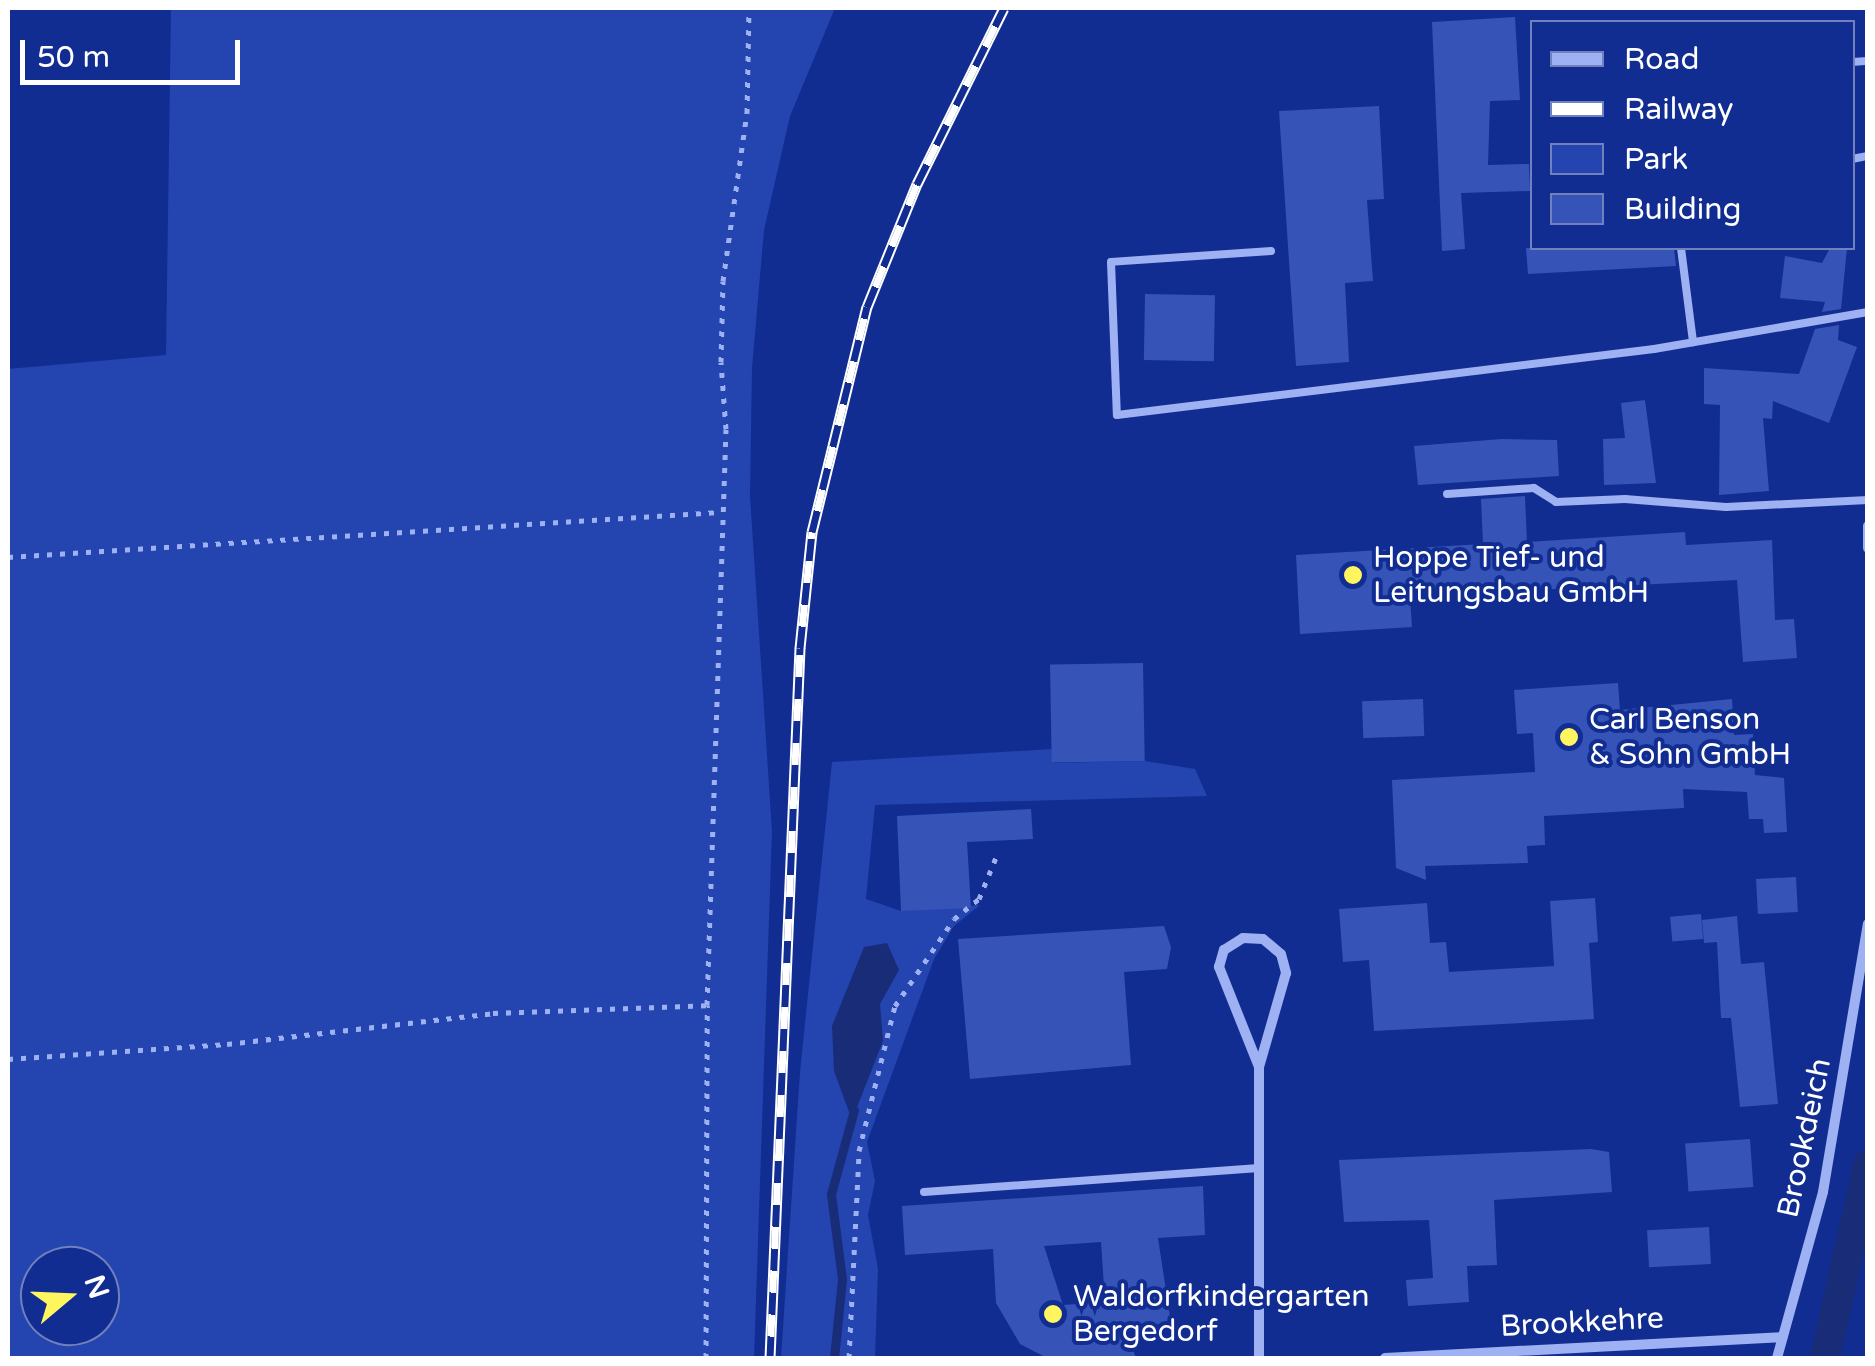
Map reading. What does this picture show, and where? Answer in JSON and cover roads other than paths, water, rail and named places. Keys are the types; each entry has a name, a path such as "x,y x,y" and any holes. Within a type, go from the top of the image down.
{"street":[{"path":"1868,526 1868,548"},
{"name":"Brookdeich","path":"1778,1358 1823,1192 1868,924"},
{"path":"1259,1066 1220,967 1224,950 1243,938 1263,939 1282,954 1286,974 1259,1066 1259,1358"},
{"name":"Brookkehre","path":"1385,1358 1782,1337"}],"lane":[{"path":"1681,250 1692,342"},
{"path":"1271,251 1111,262 1117,414 1692,342 1868,312"},
{"path":"1447,494 1534,488 1556,502 1625,499 1726,508 1868,500"},
{"path":"924,1192 1259,1168"}],"waterway":[{"path":"834,1358 842,1279 831,1194 854,1110"},
{"path":"1825,1358 1868,1165"}],"railway":[{"path":"770,1358 800,648 812,532 867,307 917,184 1004,8"}],"place":[{"name":"Hoppe Tief- und Leitungsbau GmbH","path":"1353,575"},
{"name":"Carl Benson & Sohn GmbH","path":"1569,737"},
{"name":"Waldorfkindergarten Bergedorf","path":"1053,1314"}]}
